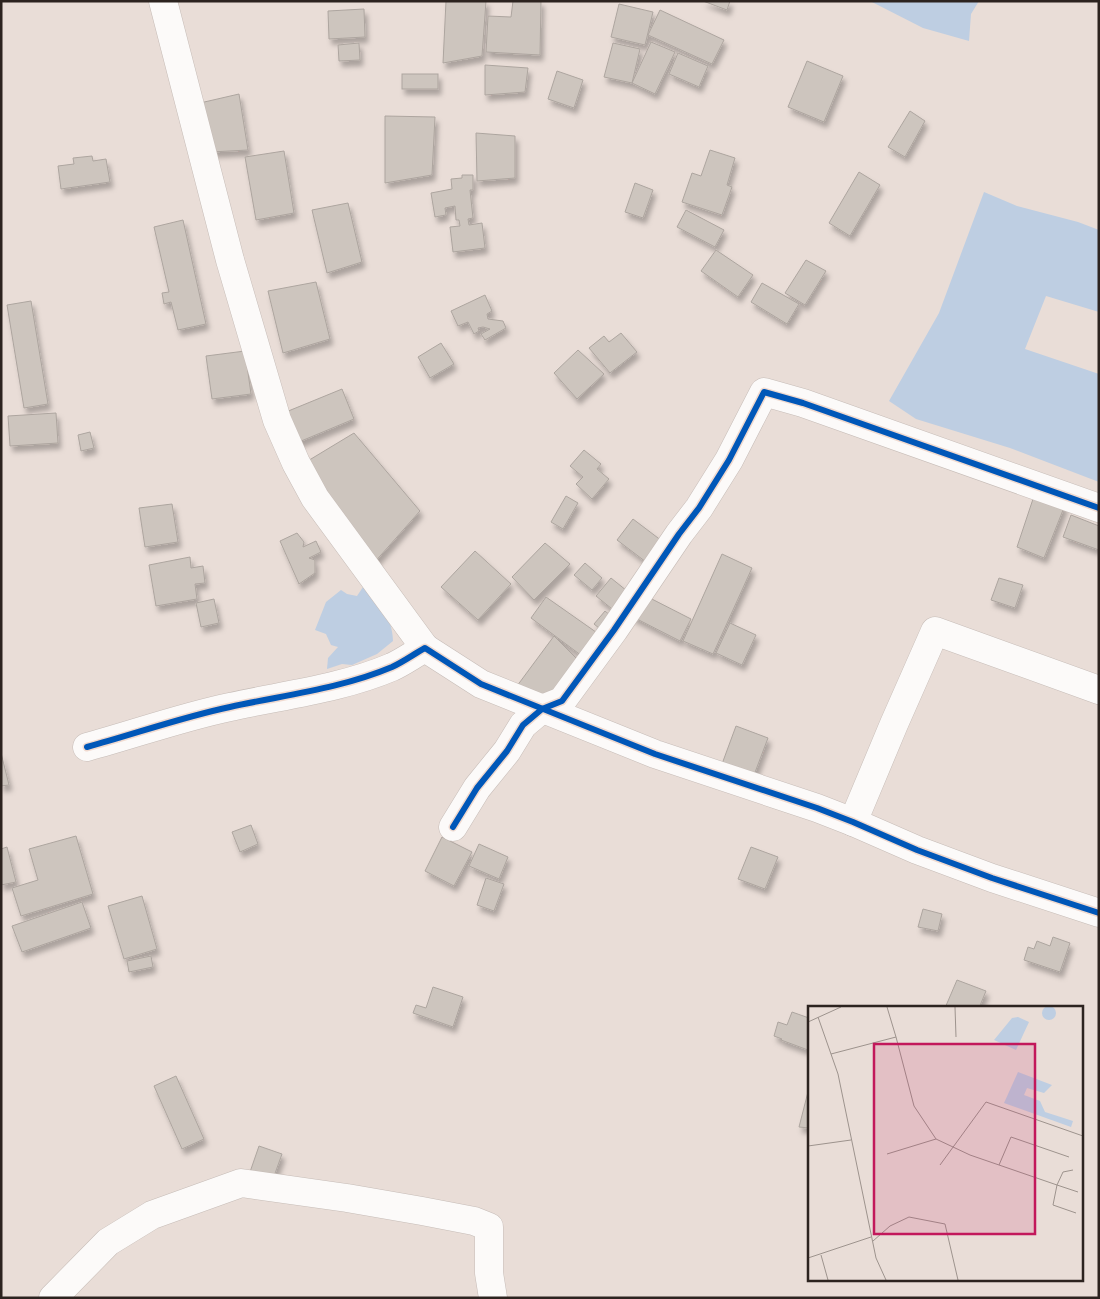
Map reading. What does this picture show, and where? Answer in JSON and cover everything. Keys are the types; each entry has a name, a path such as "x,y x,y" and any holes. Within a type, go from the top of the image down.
{"street":[{"path":"163,1 230,260 277,420 296,463 315,498 425,648 481,684 655,754 817,808 917,850 992,878 1099,913"},
{"path":"453,827 477,788 507,751 523,725 542,708 562,701 614,630 679,534 699,508 729,460 764,392 803,403 1099,508"},
{"path":"853,822 936,631 1099,690"},
{"path":"87,747 191,716 231,706 304,694 352,680 393,667 425,648"},
{"path":"53,1298 108,1242 152,1215 241,1182 347,1198 474,1221 489,1228 489,1273 494,1298"}],"water":[{"path":"870,1 979,1 971,14 969,41 923,28"},
{"path":"984,192 1017,206 1078,222 1099,230 1099,312 1046,296 1025,349 1099,374 1099,482 1010,448 916,419 889,401 939,313"},
{"path":"363,587 374,593 382,603 390,623 393,641 377,654 352,665 342,664 327,669 328,658 338,647 331,645 326,634 315,630 326,602 341,590 347,594 357,596"}],"building":[{"path":"446,1 486,1 482,56 443,63"},
{"path":"513,1 541,1 540,55 486,52 488,16 511,17"},
{"path":"703,1 730,1 727,10"},
{"path":"619,4 653,12 645,45 611,37"},
{"path":"364,9 365,37 329,39 328,11"},
{"path":"660,10 724,40 712,64 648,35"},
{"path":"651,42 675,52 655,94 632,83"},
{"path":"359,43 360,60 339,61 338,45"},
{"path":"613,43 640,49 632,83 604,77"},
{"path":"678,53 708,66 699,87 669,74"},
{"path":"807,61 843,76 824,122 788,107"},
{"path":"485,65 528,68 525,92 485,95"},
{"path":"557,71 583,80 574,108 548,99"},
{"path":"402,74 438,74 438,89 402,89"},
{"path":"239,94 248,150 211,152 200,103"},
{"path":"910,111 925,121 905,157 888,147"},
{"path":"385,116 435,117 432,175 385,183"},
{"path":"476,133 515,136 515,178 477,181"},
{"path":"710,150 735,158 727,185 732,187 722,215 682,202 692,173 701,176"},
{"path":"284,151 294,213 256,220 245,157"},
{"path":"92,156 93,161 106,159 110,182 61,189 58,166 74,164 73,158"},
{"path":"859,172 880,185 850,236 829,223"},
{"path":"462,175 473,175 473,190 470,190 473,218 468,219 469,225 482,223 485,248 453,252 450,227 460,226 459,220 456,220 455,206 445,208 446,215 435,217 431,193 452,189 451,179 462,178"},
{"path":"635,183 653,190 643,218 625,212"},
{"path":"348,203 362,262 327,273 312,210"},
{"path":"686,210 724,230 715,247 677,227"},
{"path":"183,220 206,324 178,330 171,302 164,304 162,293 169,292 154,227"},
{"path":"716,250 753,275 738,297 701,271"},
{"path":"806,260 826,271 805,305 785,293"},
{"path":"316,282 330,339 283,353 268,291"},
{"path":"762,283 799,304 787,324 751,302"},
{"path":"485,295 492,311 487,314 488,319 503,321 506,328 485,340 481,334 490,329 478,328 479,331 474,334 468,322 458,326 451,311"},
{"path":"31,301 48,404 24,408 7,305"},
{"path":"621,333 637,352 610,373 589,348 604,336 609,342"},
{"path":"441,343 454,364 430,378 418,357"},
{"path":"578,350 604,374 577,399 554,373"},
{"path":"245,351 251,394 212,399 206,356"},
{"path":"342,389 354,419 294,444 281,414"},
{"path":"56,413 58,443 10,446 8,416"},
{"path":"90,432 94,448 81,451 78,435"},
{"path":"354,433 420,511 373,564 306,462"},
{"path":"584,450 601,464 597,469 609,479 592,499 576,484 583,477 570,466"},
{"path":"566,496 578,503 563,529 551,522"},
{"path":"1034,496 1065,505 1044,558 1017,547"},
{"path":"172,504 178,542 145,547 139,508"},
{"path":"1071,515 1099,526 1099,550 1063,537"},
{"path":"633,519 662,541 646,562 617,540"},
{"path":"297,533 304,542 303,547 316,541 321,552 309,558 315,560 315,573 299,584 280,541"},
{"path":"545,543 570,564 534,600 512,577"},
{"path":"475,551 511,584 478,620 441,587"},
{"path":"722,554 752,568 713,654 683,641"},
{"path":"190,557 191,568 203,566 205,583 195,584 197,599 156,606 149,565"},
{"path":"585,563 602,578 592,590 574,575"},
{"path":"611,578 632,595 617,613 596,596"},
{"path":"999,578 1023,585 1015,608 991,600"},
{"path":"642,594 691,619 680,641 631,616"},
{"path":"546,597 603,637 586,659 531,618"},
{"path":"214,599 219,623 201,627 196,603"},
{"path":"605,611 616,620 605,633 594,624"},
{"path":"730,623 756,635 742,665 716,653"},
{"path":"554,636 581,663 551,701 514,690"},
{"path":"736,726 768,738 754,775 722,764"},
{"path":"1,753 9,785 1,786"},
{"path":"251,825 258,844 240,852 232,832"},
{"path":"76,836 93,894 21,916 12,888 38,880 29,849"},
{"path":"442,837 472,852 454,886 425,871"},
{"path":"479,844 508,857 499,879 469,866"},
{"path":"7,847 16,882 1,885 1,849"},
{"path":"751,847 778,857 765,889 738,879"},
{"path":"486,878 504,884 494,911 477,905"},
{"path":"142,896 157,949 124,959 108,906"},
{"path":"82,902 91,928 22,952 12,926"},
{"path":"923,909 942,914 938,931 918,927"},
{"path":"1053,937 1070,943 1060,972 1024,960 1028,947 1034,949 1037,941 1050,946"},
{"path":"151,956 153,967 129,972 127,961"},
{"path":"957,980 986,991 980,1006 946,1006"},
{"path":"433,987 463,997 453,1027 413,1013 416,1005 426,1008"},
{"path":"792,1012 808,1018 808,1050 774,1036 778,1022 787,1025"},
{"path":"176,1076 204,1139 182,1149 154,1086"},
{"path":"808,1092 808,1128 799,1127"},
{"path":"259,1146 282,1154 273,1179 250,1172"}],"cycle path":[{"path":"453,827 477,788 507,751 523,725 542,709 562,701 614,630 679,534 699,508 729,460 764,392 803,403 1099,508"},
{"path":"87,747 212,711 352,681 392,667 425,648 481,684 655,754 817,808 917,850 992,878 1099,913"}]}
